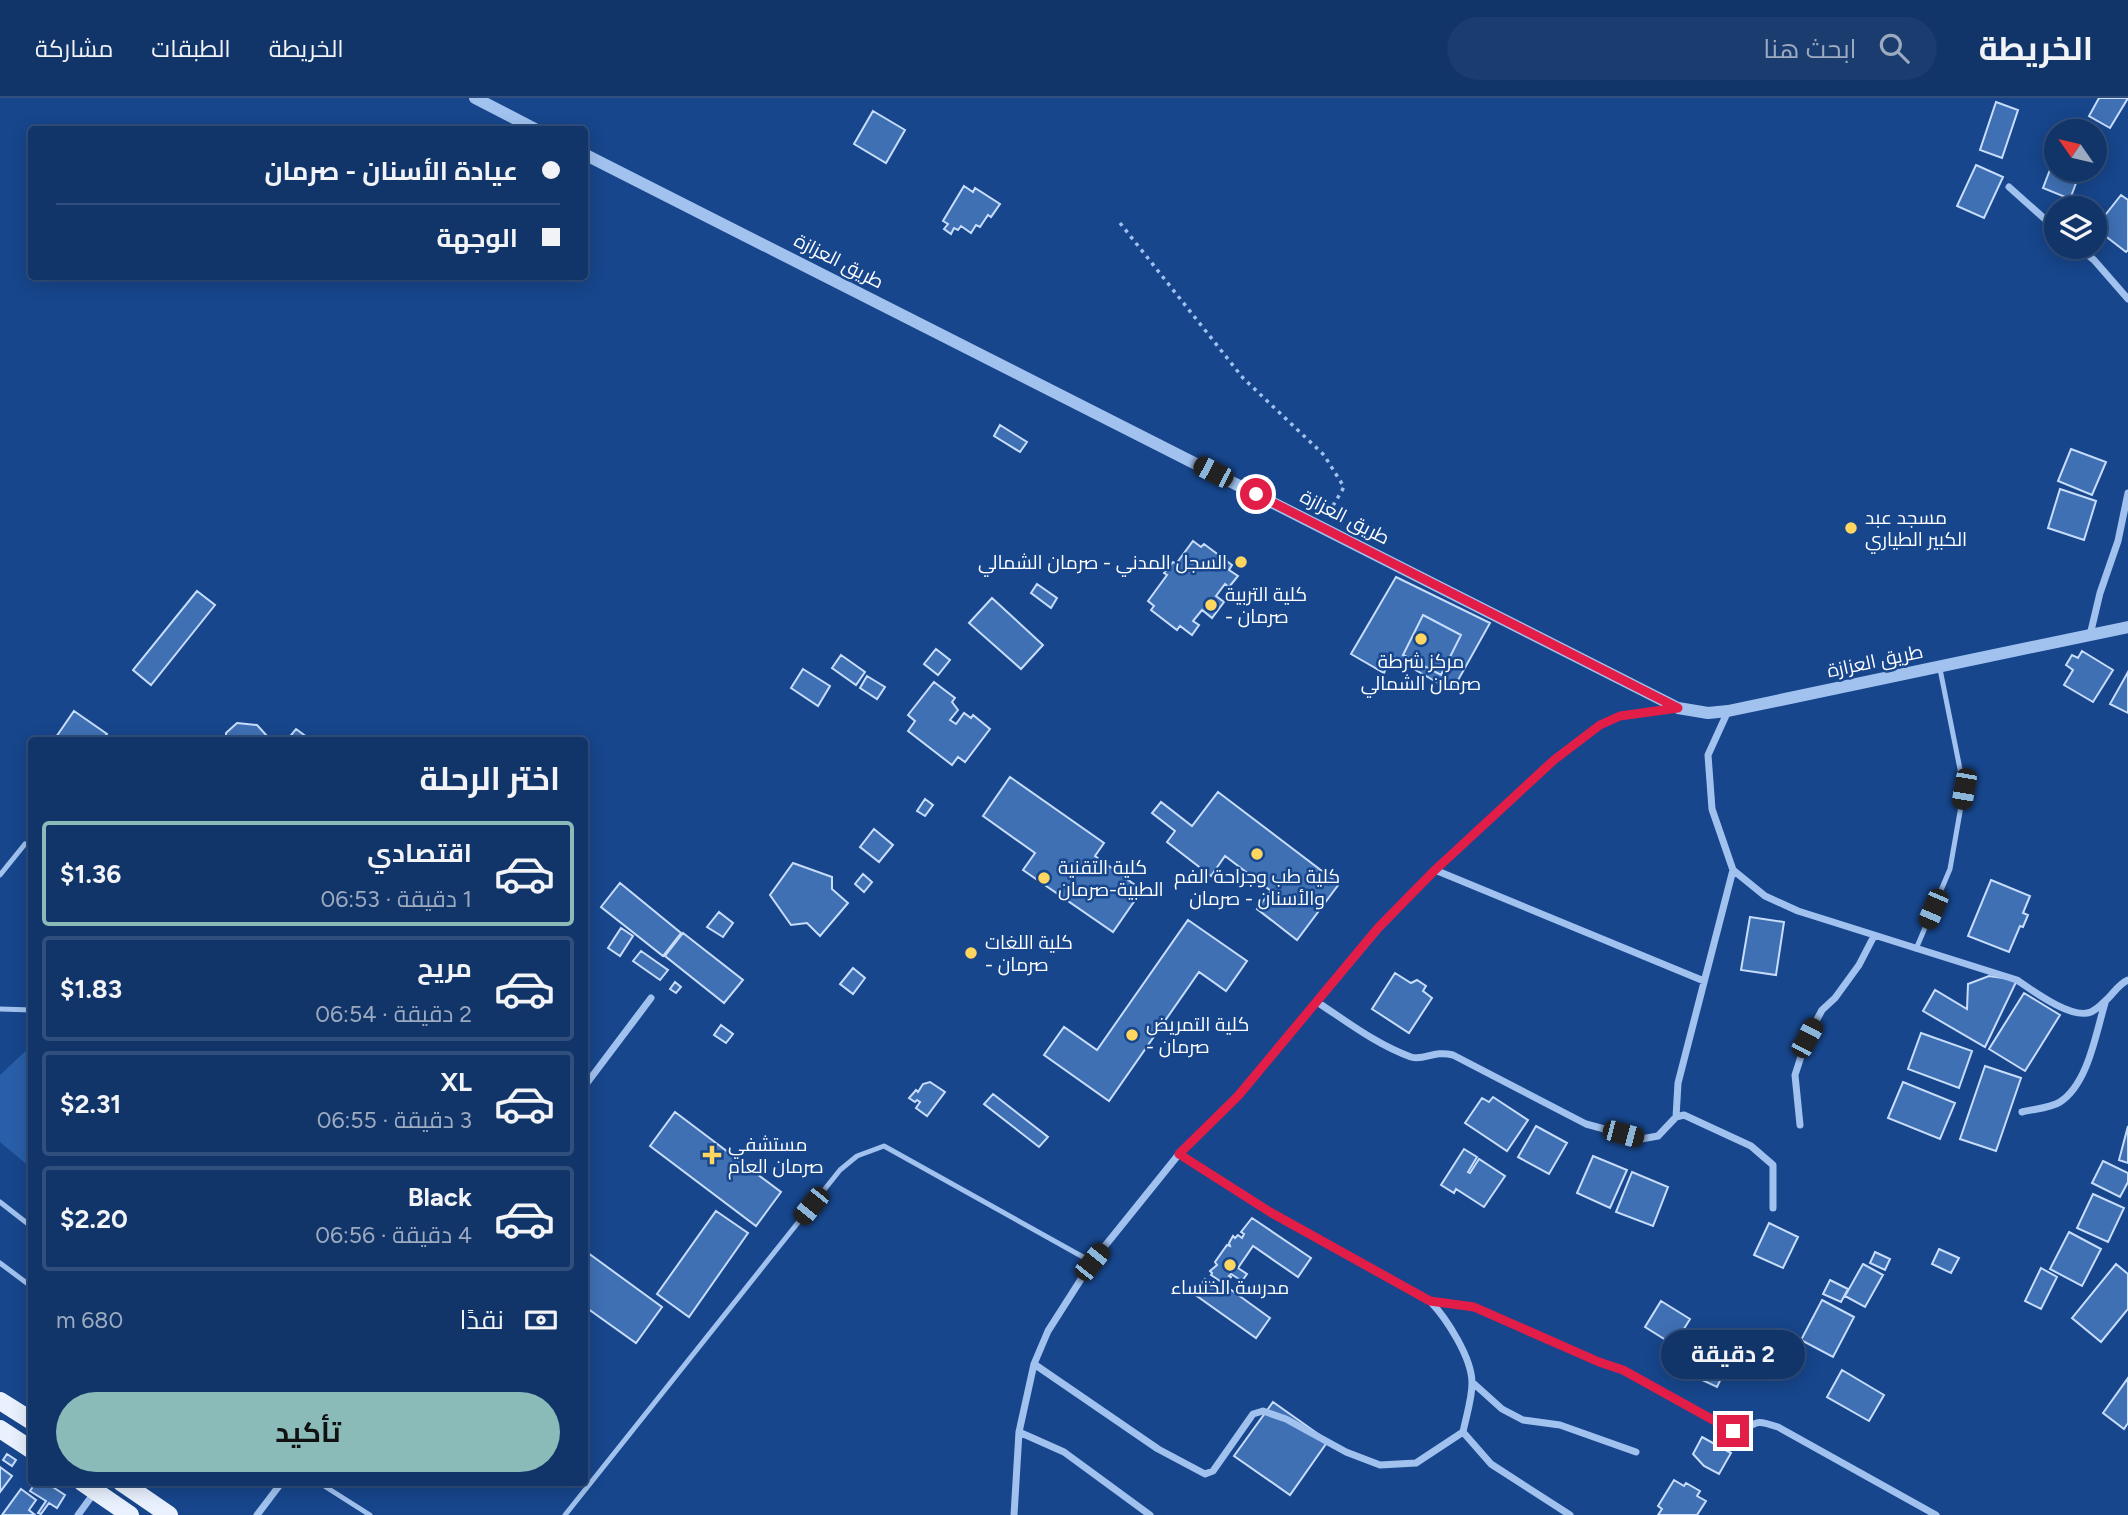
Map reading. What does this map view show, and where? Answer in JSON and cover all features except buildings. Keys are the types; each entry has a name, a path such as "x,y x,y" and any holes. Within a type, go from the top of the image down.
{"main road":[{"path":"0,1401 28,1418"},
{"path":"0,1429 28,1447"},
{"path":"127,1486 169,1515"},
{"path":"89,1487 130,1515"}],"street":[{"path":"475,98 529,126"},
{"name":"طريق العزازة","path":"588,156 1678,708 1709,713 1728,711 2128,627"},
{"path":"2009,187 2044,218"},
{"path":"2093,259 2128,299"},
{"path":"2090,635 2100,593 2118,541 2128,493"},
{"path":"1014,1515 1019,1432 1034,1364 1048,1331 1092,1262 1179,1154 1238,1096 1378,928 1435,870 1554,760 1600,725 1620,716 1678,708"},
{"path":"1728,711 1708,755 1712,809 1733,870 1765,896 1798,911 2017,980 2036,994 2072,1012 2090,1013 2105,1002 2121,983 2128,980"},
{"path":"1435,870 1704,981"},
{"path":"1676,1117 1678,1083 1733,870"},
{"path":"1801,1125 1795,1075 1807,1038 1822,1010 1835,998 1859,964 1874,936"},
{"path":"588,1082 651,998"},
{"path":"1317,1002 1370,1036 1413,1058 1426,1057 1434,1052 1452,1055 1586,1124 1641,1139 1658,1136 1676,1117 1684,1115 1752,1146 1773,1165 1773,1208"},
{"path":"2022,1112 2059,1103 2075,1086 2088,1064 2105,1002"},
{"path":"1034,1364 1158,1450 1205,1474 1213,1471 1253,1414 1263,1411 1286,1419 1346,1452 1380,1465 1416,1463 1463,1432 1472,1382 1462,1349 1444,1316 1430,1301 1270,1212 1179,1154"},
{"path":"1430,1301 1474,1307 1623,1370 1738,1433 1760,1421 1778,1427 1936,1515"},
{"path":"1472,1382 1502,1409 1523,1420 1560,1425 1636,1452"},
{"path":"1019,1432 1064,1452 1150,1515"},
{"path":"1463,1432 1491,1464 1570,1515"},
{"path":"257,1515 279,1486"},
{"path":"78,1515 89,1487"}],"lane":[{"path":"1916,948 1950,869 1964,789 1939,667"},
{"path":"0,875 25,844"},
{"path":"0,1009 28,1010"},
{"path":"565,1515 833,1179 858,1156 884,1146 1092,1262"},
{"path":"0,1202 28,1224"},
{"path":"0,1263 28,1284"},
{"path":"324,1486 370,1515"}],"path":[{"path":"1120,223 1243,378 1324,455 1343,487 1321,527"}],"shaded area":[{"path":"28,1049 28,1165 0,1142 0,1075"}],"place":[{"name":"مسجد عبد الكبير الطياري","path":"1851,528"},
{"name":"السجل المدني - صرمان الشمالي","path":"1241,562"},
{"name":"كلية التربية - صرمان","path":"1211,605"},
{"name":"مركز شرطة صرمان الشمالي","path":"1421,639"},
{"name":"كلية طب وجراحة الفم والأسنان - صرمان","path":"1257,854"},
{"name":"كلية التقنية الطبية-صرمان","path":"1044,878"},
{"name":"كلية اللغات - صرمان","path":"971,953"},
{"name":"كلية التمريض - صرمان","path":"1132,1035"},
{"name":"مستشفي صرمان العام","path":"712,1155"},
{"name":"مدرسة الخنساء","path":"1230,1265"}],"route":[{"path":"1256,494 1678,708 1620,716 1600,725 1554,760 1435,870 1378,928 1238,1096 1179,1154 1270,1212 1430,1301 1474,1307 1623,1370 1733,1431"}]}
